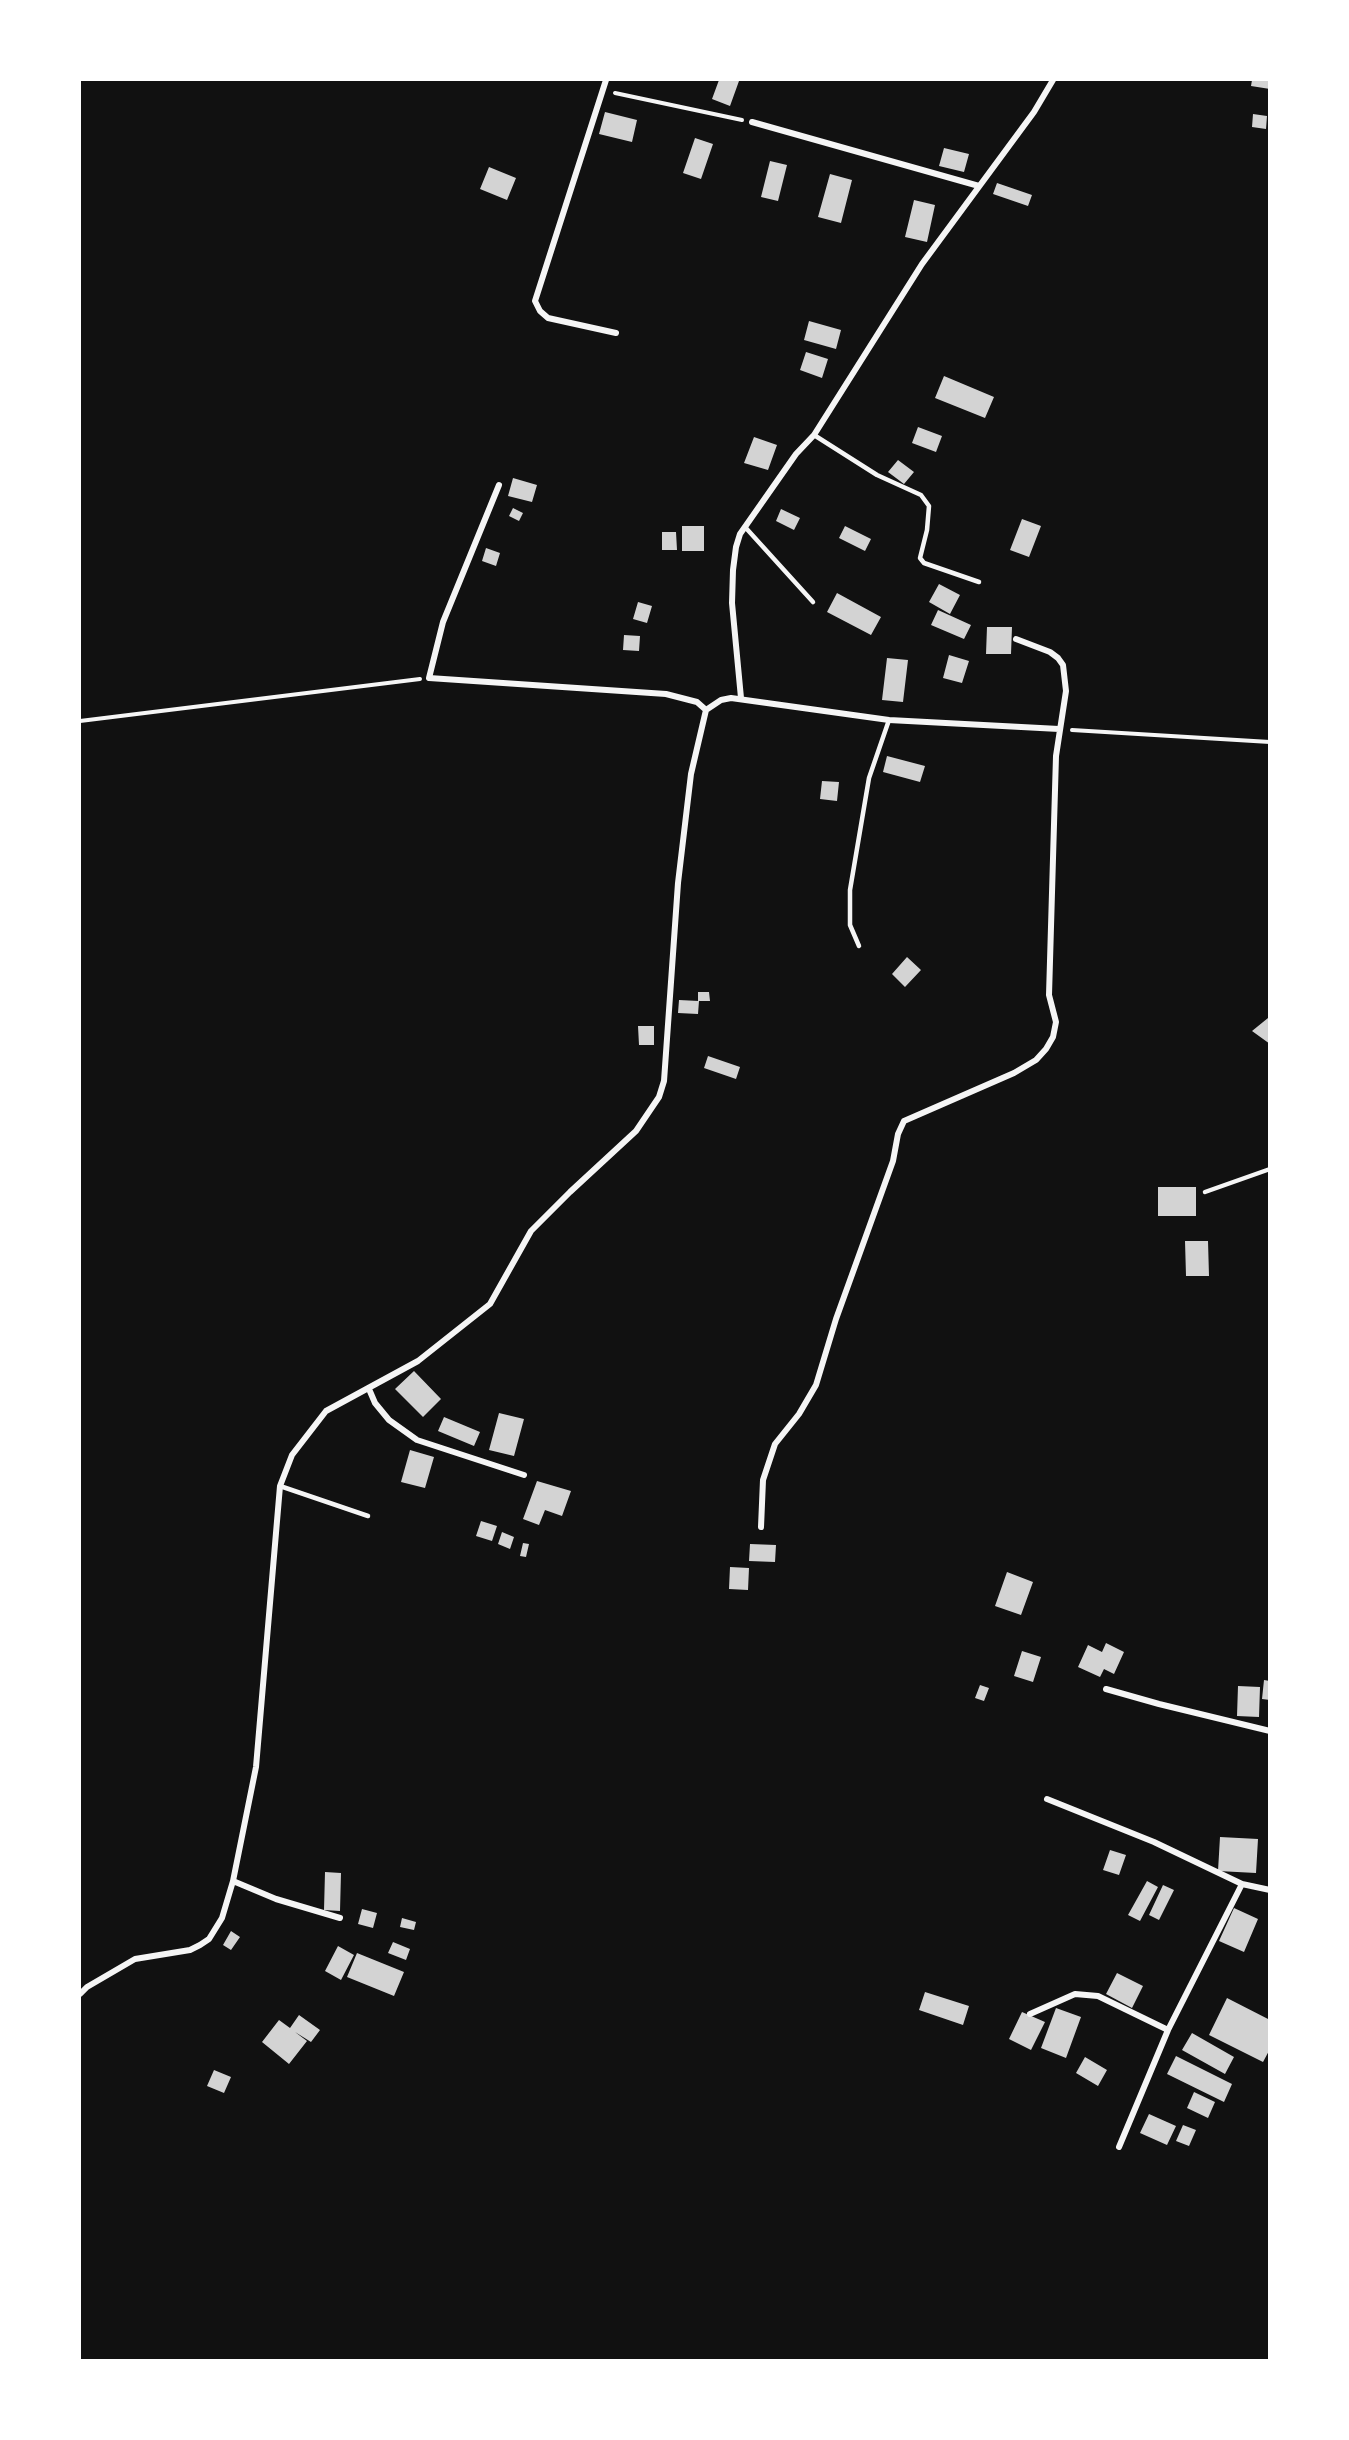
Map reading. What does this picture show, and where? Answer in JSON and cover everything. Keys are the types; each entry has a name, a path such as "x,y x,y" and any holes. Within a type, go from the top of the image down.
{"street":[{"path":"606,80 536,300 540,311 548,318 616,333"},
{"path":"741,699 732,603 732,581 740,534 796,454 814,435 922,264 1034,112 1053,80"},
{"path":"752,122 979,186"},
{"path":"499,485 444,622 429,678 666,694 697,702 706,710"},
{"path":"760,1527 763,1480 775,1444 799,1414 816,1385 836,1320 893,1161 898,1134 904,1121 1022,1069 1036,1060 1053,1037 1056,1022 1049,995 1056,756 1066,691 1063,665 1050,652 1016,639"},
{"path":"80,1994 87,1987 135,1959 190,1950 209,1939 222,1918 233,1881 256,1767 280,1486 292,1455 326,1411 418,1361 490,1304 531,1231 636,1131 659,1097 664,1081 678,883 690,785 706,710 721,700 730,698 889,720 1059,729"},
{"path":"369,1389 375,1403 389,1420 417,1440 524,1475"},
{"path":"1106,1689 1269,1731"},
{"path":"1047,1799 1154,1842 1242,1884 1269,1890"},
{"path":"233,1881 276,1899 340,1918"},
{"path":"1119,2146 1168,2030 1242,1884"},
{"path":"1030,2014 1075,1994 1098,1996 1168,2030"}],"lane":[{"path":"814,435 877,475 921,495 929,506 921,558 924,563 979,582"},
{"path":"745,527 813,602"},
{"path":"859,946 850,925 852,879 869,778 889,720"},
{"path":"1205,1192 1269,1169"},
{"path":"280,1486 368,1516"}],"path":[{"path":"602,90 752,122"},
{"path":"80,721 429,678"},
{"path":"1059,729 1269,742"}],"building":[{"path":"719,80 739,81 730,106 712,99"},
{"path":"1252,80 1270,80 1270,89 1251,86"},
{"path":"605,112 637,120 632,142 599,134"},
{"path":"1253,114 1267,116 1266,129 1252,127"},
{"path":"695,138 713,144 701,179 683,173"},
{"path":"944,148 969,154 964,172 939,166"},
{"path":"770,161 787,165 778,201 761,197"},
{"path":"489,167 516,178 507,200 480,189"},
{"path":"830,174 852,180 841,223 818,217"},
{"path":"997,183 1032,195 1028,206 993,194"},
{"path":"914,200 935,205 927,242 905,237"},
{"path":"809,321 841,330 836,349 804,340"},
{"path":"806,352 828,359 822,378 800,370"},
{"path":"944,376 994,397 985,418 935,398"},
{"path":"918,427 942,436 936,452 912,443"},
{"path":"754,437 777,445 768,470 744,463"},
{"path":"898,460 914,472 904,484 888,472"},
{"path":"513,478 537,485 532,502 508,496"},
{"path":"513,508 523,513 519,521 509,516"},
{"path":"781,509 800,518 794,530 776,521"},
{"path":"1022,519 1041,526 1029,557 1010,550"},
{"path":"682,526 704,526 704,551 682,551"},
{"path":"845,526 871,539 865,551 839,538"},
{"path":"662,532 676,532 677,550 662,550"},
{"path":"486,548 500,553 496,566 482,561"},
{"path":"939,584 960,595 950,614 929,602"},
{"path":"837,593 881,617 871,635 827,612"},
{"path":"638,602 652,606 647,623 633,619"},
{"path":"938,610 971,625 964,639 931,625"},
{"path":"987,627 1012,627 1011,654 986,654"},
{"path":"624,635 640,636 639,651 623,650"},
{"path":"949,655 969,661 962,683 943,678"},
{"path":"887,658 908,660 903,702 882,700"},
{"path":"887,756 925,766 920,782 883,772"},
{"path":"822,781 839,782 837,801 820,799"},
{"path":"907,957 921,970 905,987 892,974"},
{"path":"698,992 709,992 710,1001 698,1001"},
{"path":"679,1000 699,1001 698,1014 678,1013"},
{"path":"1268,1018 1270,1020 1270,1044 1252,1031"},
{"path":"638,1026 654,1026 654,1045 639,1045"},
{"path":"708,1056 740,1067 736,1079 704,1068"},
{"path":"1158,1187 1196,1187 1196,1216 1158,1216"},
{"path":"1185,1241 1208,1241 1209,1276 1186,1276"},
{"path":"414,1371 441,1399 423,1417 395,1389"},
{"path":"499,1413 524,1419 514,1456 489,1450"},
{"path":"444,1417 480,1432 474,1446 438,1431"},
{"path":"410,1450 434,1457 425,1488 401,1482"},
{"path":"537,1481 571,1491 562,1516 545,1510 539,1525 523,1519"},
{"path":"481,1521 497,1526 492,1541 476,1536"},
{"path":"502,1532 514,1537 510,1549 498,1544"},
{"path":"523,1543 529,1544 526,1557 520,1556"},
{"path":"750,1544 776,1545 775,1562 749,1561"},
{"path":"730,1567 749,1568 748,1590 729,1589"},
{"path":"1007,1572 1033,1582 1021,1615 995,1606"},
{"path":"1106,1643 1124,1652 1114,1674 1104,1669 1100,1677 1078,1667 1088,1645 1102,1652"},
{"path":"1022,1651 1041,1657 1033,1682 1014,1676"},
{"path":"1264,1680 1270,1681 1270,1700 1262,1699"},
{"path":"980,1685 989,1688 984,1701 975,1698"},
{"path":"1238,1686 1260,1687 1259,1717 1237,1716"},
{"path":"1220,1837 1258,1839 1256,1873 1218,1871"},
{"path":"1110,1850 1126,1855 1119,1875 1103,1870"},
{"path":"325,1872 341,1873 340,1911 324,1910"},
{"path":"1147,1881 1158,1887 1140,1921 1128,1915"},
{"path":"1163,1885 1174,1890 1159,1920 1149,1915"},
{"path":"1234,1908 1258,1919 1244,1952 1219,1941"},
{"path":"362,1909 377,1913 373,1928 358,1924"},
{"path":"402,1918 416,1922 414,1930 400,1927"},
{"path":"231,1931 240,1937 231,1950 223,1945"},
{"path":"393,1942 410,1949 406,1960 388,1953"},
{"path":"338,1946 354,1955 341,1980 325,1971"},
{"path":"357,1953 404,1972 394,1996 347,1977"},
{"path":"1117,1973 1143,1986 1132,2008 1106,1994"},
{"path":"925,1992 969,2006 963,2025 919,2010"},
{"path":"1227,1998 1270,2020 1270,2049 1263,2062 1209,2035"},
{"path":"1056,2008 1081,2017 1066,2058 1041,2048"},
{"path":"1022,2012 1045,2022 1031,2050 1009,2039"},
{"path":"299,2015 320,2030 311,2042 295,2032 307,2041 289,2064 262,2042 279,2020 290,2028"},
{"path":"1192,2033 1234,2057 1225,2074 1182,2050"},
{"path":"1176,2056 1232,2084 1224,2102 1167,2074"},
{"path":"1085,2057 1107,2070 1098,2086 1076,2073"},
{"path":"214,2070 231,2077 224,2093 207,2086"},
{"path":"1194,2092 1215,2102 1208,2118 1187,2108"},
{"path":"1149,2114 1176,2126 1167,2145 1140,2133"},
{"path":"1183,2125 1196,2130 1189,2146 1176,2141"}]}
